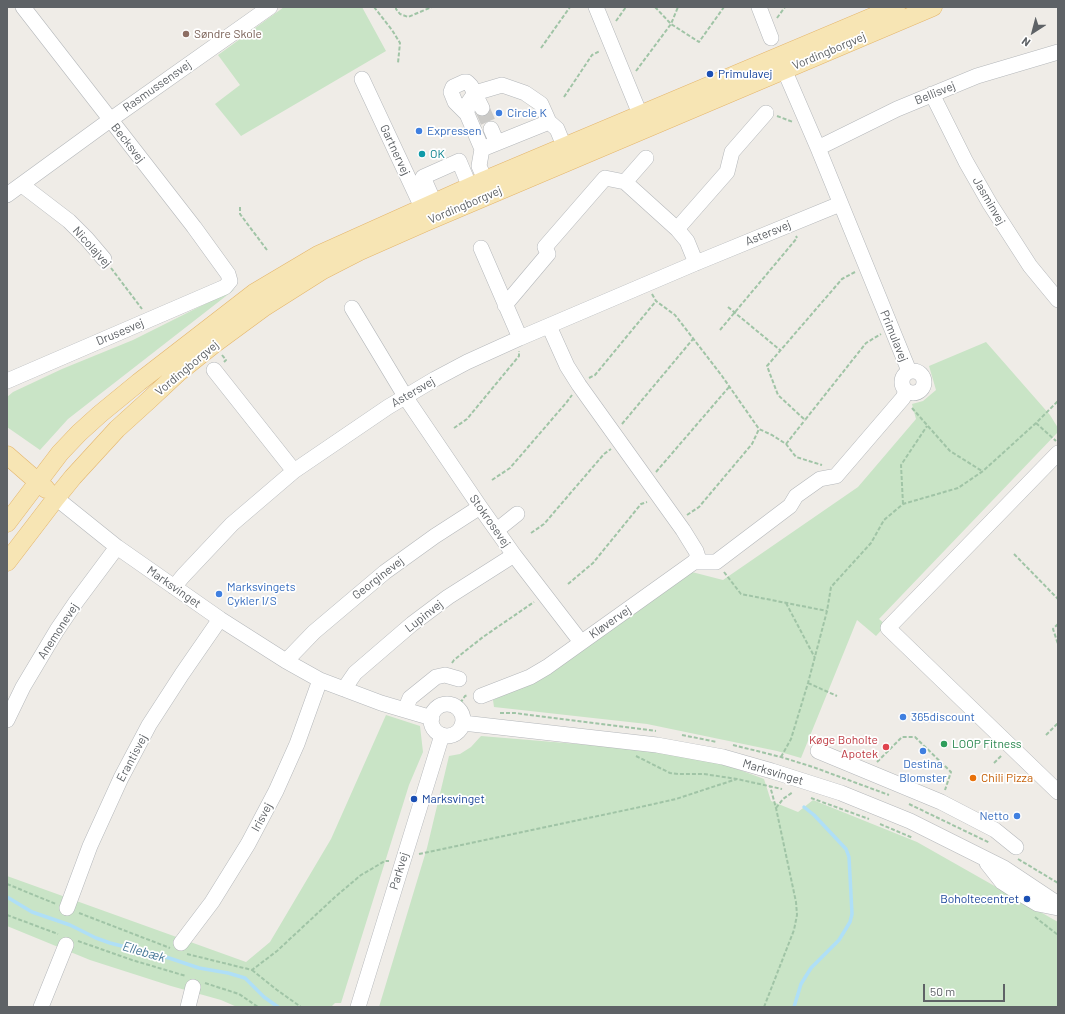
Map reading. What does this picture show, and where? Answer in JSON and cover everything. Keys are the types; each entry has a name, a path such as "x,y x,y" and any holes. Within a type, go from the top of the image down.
{"main road":[{"name":"Vordingborgvej","path":"7,522 60,453 100,414 138,382 254,293 318,255 481,190 781,63 896,7"},
{"name":"Vordingborgvej","path":"781,63 933,7"},
{"name":"Vordingborgvej","path":"481,190 564,146 643,122"},
{"name":"Vordingborgvej","path":"7,562 56,498 118,429 179,372 263,308 323,270 360,251 428,210"},
{"path":"7,455 56,498"}],"street":[{"name":"Becksvej","path":"23,7 194,227 228,274 230,281"},
{"name":"Rasmussensvej","path":"13,188 270,7"},
{"path":"596,7 643,122"},
{"path":"758,7 771,38"},
{"name":"Bellisvej","path":"818,148 898,109 977,76 1058,52"},
{"name":"Primulavej","path":"781,63 818,148 909,371 904,375 901,382 905,395"},
{"name":"Gartnervej","path":"362,79 428,210"},
{"path":"481,190 479,166 482,149 467,114 455,102 451,89 464,82 467,82 476,93 482,108"},
{"path":"467,114 468,104 476,93 502,85 525,92 541,104 549,122 557,130 564,146"},
{"name":"Jasminvej","path":"932,94 966,162 990,204 1030,266 1058,300"},
{"path":"677,229 727,172 732,152 766,113"},
{"path":"482,149 549,122"},
{"path":"491,129 497,143"},
{"path":"625,182 646,158"},
{"path":"428,210 423,177 459,161 481,190"},
{"path":"506,305 548,254 545,247 605,178 625,182 677,229 687,241 696,263"},
{"name":"Nicolajvej","path":"13,188 69,221 104,259"},
{"name":"Astersvej","path":"174,587 232,524 294,471 388,407 435,379 467,362 520,338 840,204"},
{"path":"481,248 520,338"},
{"name":"Drusesvej","path":"7,381 225,287 230,281"},
{"name":"Stokrosevej","path":"352,308 406,397 480,507 514,555 581,642"},
{"path":"549,326 567,366 579,385 678,521 696,551 698,557 694,562"},
{"path":"214,370 294,471"},
{"path":"694,562 716,562 790,506 796,496 820,479 836,476 905,395"},
{"path":"1058,453 888,628 1058,792"},
{"name":"Marksvinget","path":"56,498 118,547 174,587 220,619 286,661 320,680 432,718"},
{"name":"Georginevej","path":"286,661 314,632 385,572 430,539 480,507"},
{"path":"497,530 517,514"},
{"name":"Anemonevej","path":"7,720 26,682 57,630 76,602 118,547"},
{"name":"Lupinvej","path":"344,689 355,673 412,624 448,597 514,555"},
{"name":"Kløvervej","path":"481,696 530,677 547,667 694,562"},
{"name":"Erantisvej","path":"67,908 90,846 124,772 150,725 182,674 220,619"},
{"path":"405,710 410,698 436,677 452,677"},
{"name":"Irisvej","path":"180,949 219,890 254,832 276,791 297,744 320,680"},
{"path":"448,704 459,710 463,718 463,723 459,731 455,734 446,736 435,730 432,718 436,710 443,705 448,704"},
{"name":"Marksvinget","path":"463,723 656,745 723,757 772,771 841,793 910,821 1004,868 1058,904"},
{"name":"Parkvej","path":"358,1007 442,735"},
{"path":"818,751 941,802 995,830 1016,847"},
{"path":"982,857 1002,882 1038,904 1058,908"},
{"path":"41,1007 69,941"},
{"path":"188,1007 195,982"}],"path":[{"path":"374,7 400,43 398,63"},
{"path":"396,7 400,14 408,17 432,7"},
{"path":"541,48 570,7"},
{"path":"655,7 671,24 699,42 724,7"},
{"path":"627,83 671,24 678,7"},
{"path":"564,96 592,55 611,44"},
{"path":"766,113 780,116 798,124 806,121"},
{"path":"240,207 240,214 267,250"},
{"path":"720,330 797,238 793,223"},
{"name":"Nicolajvej","path":"104,259 151,319"},
{"path":"805,420 778,395 767,366 842,279 866,266"},
{"path":"647,284 656,301 675,315 759,429 786,444 796,457 820,464 836,476"},
{"path":"492,480 510,468 566,403 579,385 595,375 656,301"},
{"path":"728,307 780,350"},
{"path":"786,444 866,343 891,329"},
{"path":"454,428 467,419 519,356 520,338"},
{"path":"531,533 544,524 604,454 693,339"},
{"path":"647,478 659,469 729,387"},
{"path":"905,395 927,426 950,451 983,471"},
{"path":"781,757 791,739 808,683 827,611 831,587 871,543 884,520 903,504 958,488 983,471 1058,401"},
{"path":"1036,423 1058,443"},
{"path":"903,504 901,465 927,426"},
{"path":"678,521 699,506 752,444 759,429"},
{"path":"568,584 593,563 641,504 659,496"},
{"path":"1014,554 1058,598"},
{"path":"716,562 741,594 827,611"},
{"path":"452,677 454,660 545,594"},
{"path":"786,603 815,658"},
{"path":"1058,624 1053,629 1058,644"},
{"path":"808,683 837,696"},
{"path":"1046,735 1058,723"},
{"path":"868,772 902,737 915,737 951,772 941,802"},
{"path":"634,755 670,773 704,774 737,779 793,792 783,799 776,808"},
{"path":"252,970 277,951 361,875 385,861 670,800 703,791 737,779"},
{"path":"764,1007 794,930 797,915 796,902 770,786"},
{"path":"808,797 873,821"},
{"path":"879,824 920,841"},
{"path":"7,884 67,908 180,949 252,970 276,990 301,1007"},
{"path":"1030,913 1058,935"},
{"path":"7,915 69,941 132,960 195,982 239,994 258,1007"}],"green space":[{"path":"284,7 362,7 386,51 241,136 215,104 240,85 218,55"},
{"path":"235,289 68,419 40,450 7,427 7,397 13,392 62,369 133,340"},
{"path":"986,342 1050,415 1058,428 1058,432 879,619 886,625 876,636 857,620 801,758 777,751 647,724 494,707 493,700 545,675 688,571 723,580 858,487 916,419 912,404 923,401 936,390 929,366"},
{"path":"386,715 420,726 423,752 409,785 341,1003 335,1003 331,1007 237,1007 221,1000 171,986 90,960 7,926 7,876 246,962 270,942 331,839"},
{"path":"481,736 650,750 724,764 764,779 771,801 798,812 813,800 917,842 1058,922 1058,1007 379,1007 427,848 449,756 460,754 471,747"}],"waterway":[{"path":"794,1007 801,984 811,968 839,940 850,922 852,914 849,857 846,849 814,815 804,807"},
{"name":"Ellebæk","path":"7,897 32,912 70,925 110,943 169,958 199,968 228,973 245,978 264,997 278,1007"}],"tunnel":[{"path":"482,108 491,129"}],"place":[{"name":"Søndre Skole","path":"186,34"},
{"name":"Primulavej","path":"710,74"},
{"name":"Circle K","path":"499,113"},
{"name":"Expressen","path":"419,131"},
{"name":"OK","path":"422,154"},
{"name":"Marksvingets Cykler I/S","path":"219,594"},
{"name":"365discount","path":"903,717"},
{"name":"LOOP Fitness","path":"944,744"},
{"name":"Køge Boholte Apotek","path":"886,747"},
{"name":"Destina Blomster","path":"923,751"},
{"name":"Chili Pizza","path":"973,778"},
{"name":"Marksvinget","path":"414,799"},
{"name":"Netto","path":"1017,816"},
{"name":"Boholtecentret","path":"1027,899"}]}
